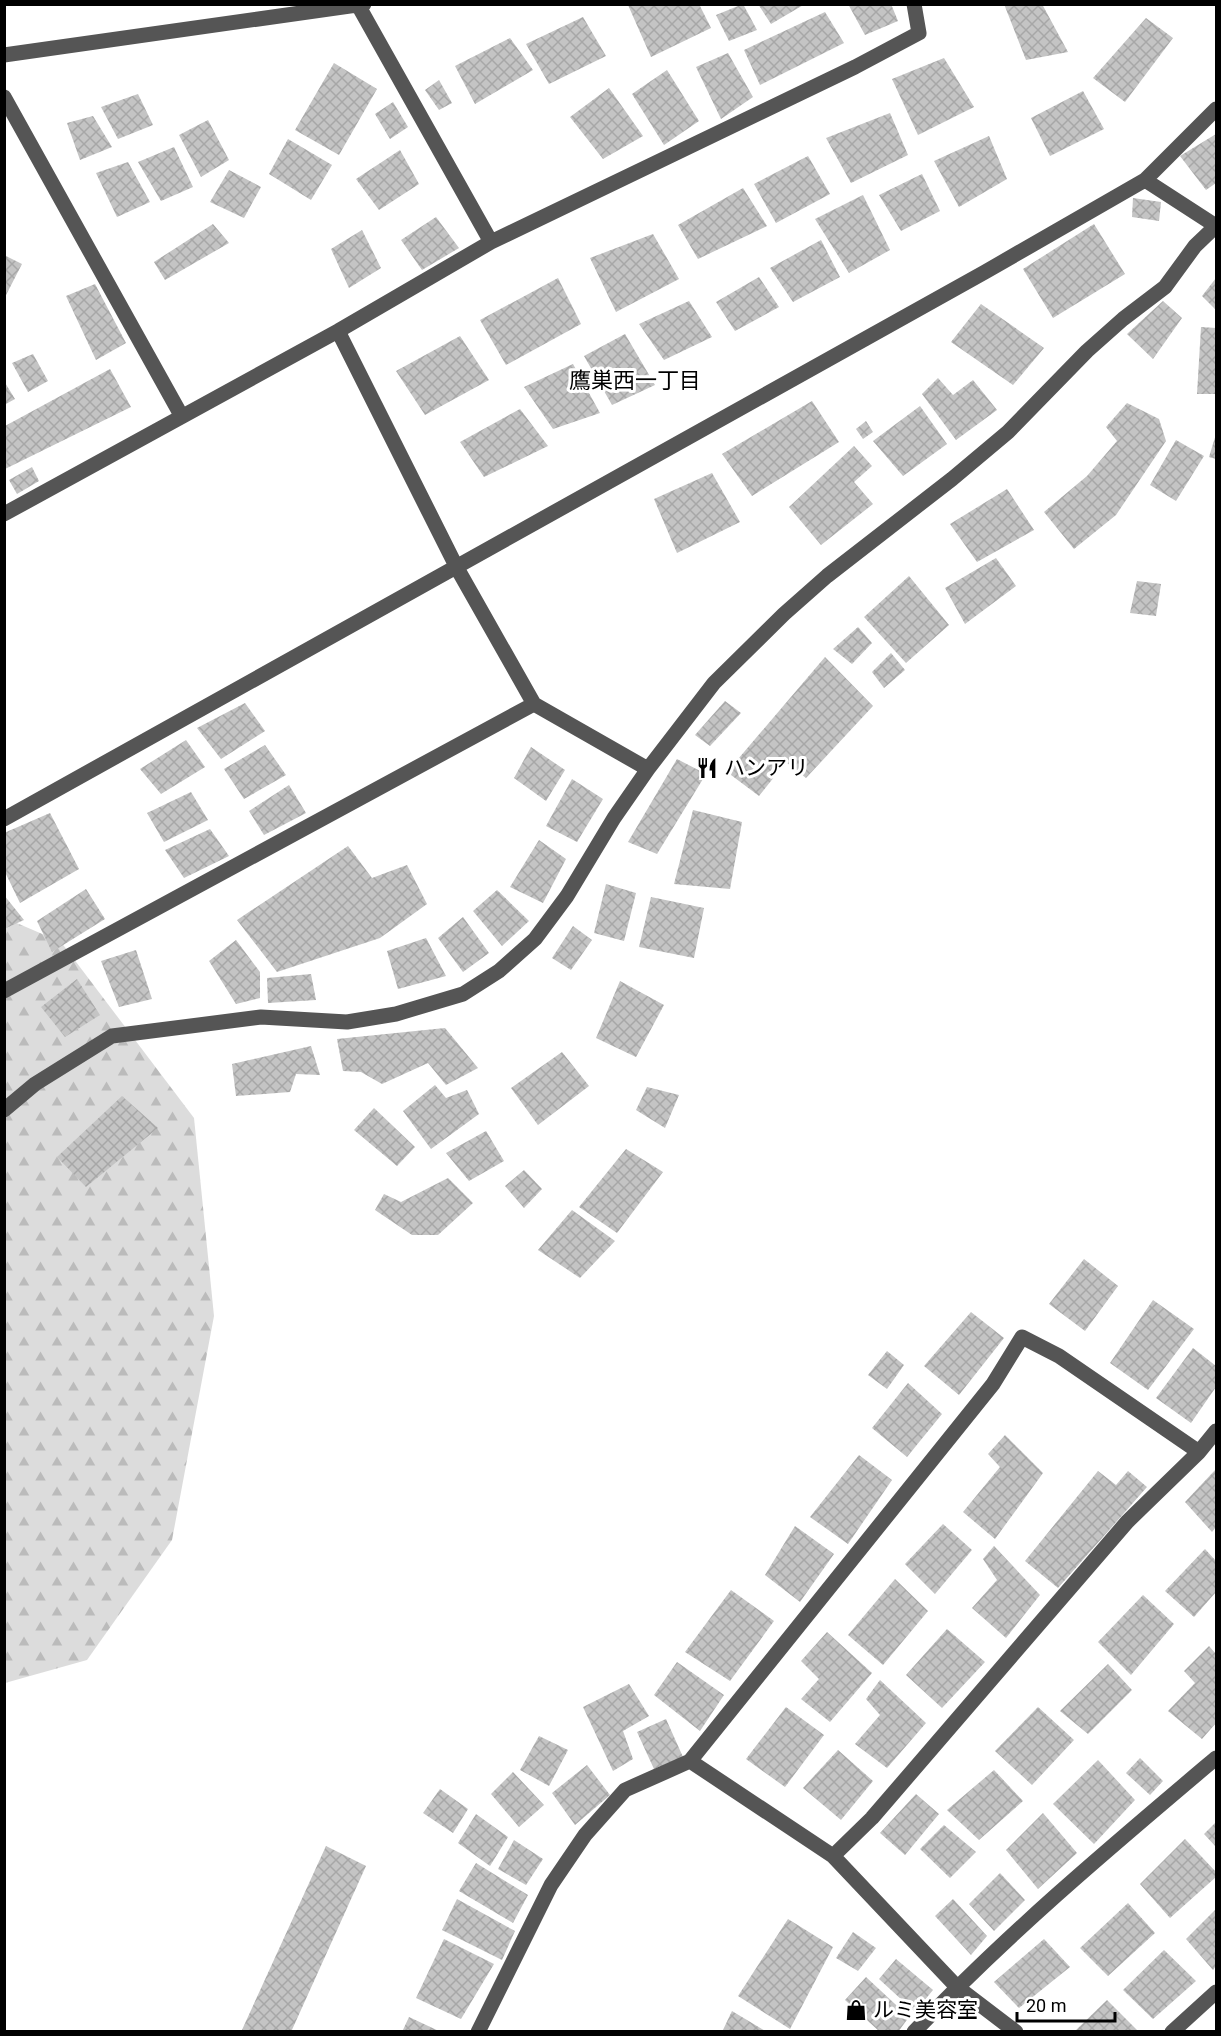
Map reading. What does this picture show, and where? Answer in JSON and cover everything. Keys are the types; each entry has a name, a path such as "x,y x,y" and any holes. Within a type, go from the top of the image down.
{"street":[{"path":"4,514 338,331 491,242 855,67 919,33 914,4"},
{"path":"4,55 361,5 491,242"},
{"path":"4,97 181,415"},
{"path":"4,819 457,568 1146,180 1216,109"},
{"path":"4,1110 36,1084 112,1036 261,1017 347,1022 396,1014 463,994 499,971 535,939 567,896 614,818 714,683 784,614 827,576 952,479 1008,432 1087,351 1123,319 1165,287 1195,246 1216,226 1146,180"},
{"path":"338,331 457,568 534,704 648,770"},
{"path":"4,991 534,704"},
{"path":"478,2031 551,1886 585,1835 625,1790 690,1761 993,1384 1022,1337 1059,1356 1199,1452"},
{"path":"833,1856 872,1818 1127,1522 1199,1452 1216,1431"},
{"path":"914,2031 957,1987 1105,1852 1216,1758"},
{"path":"690,1761 833,1856 957,1987 1016,2031"},
{"path":"1172,2031 1216,1992"}],"green space":[{"path":"5,918 61,942 194,1118 214,1316 172,1540 87,1660 5,1683"}],"building":[{"path":"699,4 711,28 651,57 628,5"},
{"path":"743,4 757,30 729,41 716,15"},
{"path":"758,4 805,4 771,24"},
{"path":"848,4 891,4 898,21 865,35"},
{"path":"1004,4 1042,4 1068,52 1026,60"},
{"path":"825,12 844,43 760,85 744,50"},
{"path":"583,17 606,56 549,84 526,44"},
{"path":"1146,18 1173,38 1125,102 1093,78"},
{"path":"510,38 533,70 475,104 455,66"},
{"path":"728,53 753,97 721,119 696,67"},
{"path":"944,58 974,107 918,135 892,79"},
{"path":"334,63 377,89 339,155 295,130"},
{"path":"667,70 699,121 664,145 632,94"},
{"path":"439,80 452,103 439,110 425,90"},
{"path":"609,88 643,136 603,159 570,117"},
{"path":"1083,91 1104,129 1050,156 1031,118"},
{"path":"138,94 153,125 118,139 101,107"},
{"path":"393,102 408,127 390,139 375,114"},
{"path":"890,113 908,155 851,183 826,138"},
{"path":"93,116 112,147 80,160 67,123"},
{"path":"208,120 229,160 201,177 179,135"},
{"path":"1216,134 1216,183 1206,190 1180,156"},
{"path":"989,136 1007,179 959,207 934,161"},
{"path":"288,139 332,165 311,200 269,174"},
{"path":"174,147 193,187 161,201 138,162"},
{"path":"400,150 419,184 379,210 356,179"},
{"path":"808,156 830,194 776,223 754,184"},
{"path":"128,162 150,202 117,217 96,173"},
{"path":"229,170 261,187 244,218 210,202"},
{"path":"922,174 940,211 901,231 879,195"},
{"path":"743,188 767,226 698,259 678,225"},
{"path":"863,195 890,250 849,273 815,219"},
{"path":"1133,198 1161,202 1159,221 1132,217"},
{"path":"436,217 459,248 422,270 401,240"},
{"path":"213,224 229,243 165,280 154,262"},
{"path":"1094,224 1125,274 1053,318 1023,269"},
{"path":"362,230 381,268 349,288 331,249"},
{"path":"653,234 679,279 616,312 590,258"},
{"path":"821,240 840,277 793,302 770,268"},
{"path":"4,255 22,264 4,299"},
{"path":"759,277 779,307 735,331 716,302"},
{"path":"558,278 581,324 506,365 480,320"},
{"path":"1216,278 1216,310 1202,296"},
{"path":"95,284 126,343 96,360 66,296"},
{"path":"689,301 712,337 664,360 639,324"},
{"path":"1163,301 1182,318 1153,359 1127,334"},
{"path":"981,304 1044,348 1013,385 951,342"},
{"path":"1201,327 1216,328 1216,394 1197,394"},
{"path":"625,334 655,385 612,405 584,356"},
{"path":"460,336 489,380 425,415 396,371"},
{"path":"33,354 48,381 28,392 12,363"},
{"path":"573,364 600,413 553,429 524,387"},
{"path":"110,369 131,407 5,469 5,426"},
{"path":"938,378 953,395 973,380 997,410 956,440 922,394"},
{"path":"4,381 15,399 4,405"},
{"path":"812,401 839,442 752,496 722,454"},
{"path":"1127,403 1159,419 1166,441 1116,515 1074,549 1044,512 1087,476 1117,441 1106,427"},
{"path":"920,406 947,444 903,476 873,441"},
{"path":"520,409 548,446 484,477 460,442"},
{"path":"866,421 873,432 863,439 856,429"},
{"path":"1216,434 1216,459 1209,457"},
{"path":"1176,440 1204,456 1176,501 1150,485"},
{"path":"854,446 872,466 854,482 873,504 821,545 789,507"},
{"path":"32,467 39,481 17,494 9,480"},
{"path":"712,473 740,522 677,553 654,499"},
{"path":"1007,489 1034,530 977,562 950,524"},
{"path":"996,558 1016,586 965,624 945,588"},
{"path":"909,576 949,625 906,663 864,617"},
{"path":"1137,581 1161,584 1156,616 1130,613"},
{"path":"858,627 872,643 852,664 833,649"},
{"path":"891,653 905,670 884,688 872,672"},
{"path":"825,657 873,706 806,778 786,762 759,796 727,772"},
{"path":"725,701 741,713 710,746 695,735"},
{"path":"245,703 265,731 221,759 197,728"},
{"path":"186,740 205,767 161,794 140,769"},
{"path":"265,745 286,775 244,799 224,769"},
{"path":"531,747 565,770 546,801 514,778"},
{"path":"677,759 706,774 657,854 628,842"},
{"path":"572,779 603,799 577,842 546,826"},
{"path":"289,785 306,813 264,835 249,811"},
{"path":"191,792 208,820 164,842 147,813"},
{"path":"693,810 742,822 730,889 674,884"},
{"path":"50,813 79,869 20,903 4,870 4,833"},
{"path":"210,829 229,856 184,878 165,850"},
{"path":"539,840 566,859 543,903 510,887"},
{"path":"348,846 372,878 407,865 427,904 380,938 277,972 237,920"},
{"path":"606,884 636,893 624,941 594,933"},
{"path":"86,889 105,919 52,952 37,921"},
{"path":"497,890 529,921 502,946 473,911"},
{"path":"4,895 24,920 4,929"},
{"path":"651,897 704,908 694,958 639,947"},
{"path":"463,917 489,953 463,972 438,938"},
{"path":"573,926 592,940 571,970 552,958"},
{"path":"426,938 446,976 398,989 387,951"},
{"path":"236,940 260,972 260,998 236,1004 209,961"},
{"path":"136,950 152,999 119,1007 101,961"},
{"path":"311,974 316,1000 268,1003 267,978"},
{"path":"77,979 100,1015 65,1037 41,1007"},
{"path":"620,981 664,1005 636,1057 596,1038"},
{"path":"445,1028 478,1068 446,1085 428,1063 382,1084 361,1072 343,1071 337,1039"},
{"path":"311,1046 320,1075 296,1074 290,1092 236,1096 232,1064"},
{"path":"562,1052 589,1086 538,1125 511,1088"},
{"path":"435,1085 446,1098 467,1090 479,1114 431,1149 403,1111"},
{"path":"647,1087 679,1095 665,1128 636,1110"},
{"path":"122,1096 158,1128 86,1187 57,1157"},
{"path":"374,1108 415,1147 397,1166 354,1130"},
{"path":"486,1131 504,1161 469,1181 446,1153"},
{"path":"626,1149 663,1172 617,1233 579,1207"},
{"path":"524,1170 542,1189 524,1208 505,1186"},
{"path":"448,1178 473,1203 438,1235 412,1235 375,1210 384,1194 401,1202"},
{"path":"572,1210 615,1241 580,1278 538,1250"},
{"path":"1084,1259 1118,1286 1085,1331 1049,1304"},
{"path":"1153,1300 1194,1329 1148,1390 1110,1363"},
{"path":"971,1312 1004,1338 959,1395 924,1366"},
{"path":"1193,1348 1216,1366 1216,1387 1191,1423 1156,1398"},
{"path":"887,1351 904,1365 887,1389 868,1375"},
{"path":"908,1383 942,1414 907,1457 872,1428"},
{"path":"1005,1435 1043,1473 995,1539 963,1512 1000,1467 988,1454"},
{"path":"859,1455 892,1480 848,1544 810,1517"},
{"path":"1216,1469 1216,1527 1212,1532 1185,1502"},
{"path":"1098,1471 1116,1485 1128,1471 1147,1487 1058,1588 1025,1561"},
{"path":"943,1524 972,1550 935,1594 905,1564"},
{"path":"795,1526 834,1554 800,1602 765,1575"},
{"path":"994,1546 1040,1595 1006,1638 972,1608 997,1580 983,1559"},
{"path":"1205,1549 1216,1561 1216,1592 1194,1617 1165,1591"},
{"path":"895,1579 928,1611 883,1665 848,1635"},
{"path":"731,1590 774,1621 730,1681 685,1652"},
{"path":"1143,1595 1174,1624 1131,1675 1098,1642"},
{"path":"947,1629 985,1662 942,1708 906,1675"},
{"path":"827,1632 872,1673 830,1722 801,1699 819,1679 801,1661"},
{"path":"1209,1646 1216,1654 1216,1723 1202,1739 1168,1711 1195,1683 1184,1671"},
{"path":"677,1662 724,1695 700,1731 654,1695"},
{"path":"1108,1664 1132,1690 1088,1734 1060,1711"},
{"path":"880,1680 926,1723 887,1768 855,1744 880,1715 866,1699"},
{"path":"629,1684 649,1716 623,1731 633,1759 613,1771 583,1707"},
{"path":"786,1707 824,1735 785,1787 746,1759"},
{"path":"1038,1707 1074,1740 1032,1785 995,1751"},
{"path":"666,1719 683,1757 654,1769 637,1732"},
{"path":"539,1736 568,1750 549,1786 520,1770"},
{"path":"838,1750 873,1781 841,1820 803,1788"},
{"path":"1140,1758 1163,1781 1150,1795 1126,1773"},
{"path":"1098,1760 1135,1800 1094,1844 1053,1804"},
{"path":"587,1765 610,1795 575,1825 552,1793"},
{"path":"994,1770 1023,1801 979,1840 947,1810"},
{"path":"513,1772 544,1805 519,1827 491,1794"},
{"path":"440,1789 468,1809 453,1833 423,1813"},
{"path":"916,1794 939,1814 905,1855 880,1833"},
{"path":"1043,1813 1077,1853 1038,1889 1006,1850"},
{"path":"476,1814 508,1837 490,1866 458,1843"},
{"path":"1216,1822 1216,1847 1204,1834"},
{"path":"944,1825 976,1852 950,1878 920,1849"},
{"path":"1185,1839 1216,1872 1216,1877 1170,1918 1140,1884"},
{"path":"514,1840 543,1859 526,1885 498,1869"},
{"path":"326,1846 366,1866 291,2032 241,2032"},
{"path":"476,1863 528,1895 513,1923 459,1891"},
{"path":"1000,1873 1025,1900 994,1931 969,1904"},
{"path":"457,1899 515,1931 502,1960 442,1930"},
{"path":"953,1899 987,1936 971,1955 935,1916"},
{"path":"1128,1903 1155,1933 1108,1976 1080,1948"},
{"path":"1216,1909 1216,1966 1213,1970 1186,1939"},
{"path":"788,1919 833,1947 790,2029 738,1996"},
{"path":"853,1932 876,1948 858,1971 836,1958"},
{"path":"444,1939 494,1964 461,2019 416,1998"},
{"path":"1044,1939 1070,1967 1019,2008 994,1982"},
{"path":"1164,1950 1196,1981 1153,2019 1123,1990"},
{"path":"896,1959 933,1990 915,2012 879,1979"},
{"path":"866,1977 909,2017 898,2032 880,2032 845,2000"},
{"path":"1107,2000 1139,2032 1074,2032"},
{"path":"732,2011 767,2032 722,2032"},
{"path":"409,2017 441,2032 402,2032"}],"place":[{"name":"ハンアリ","path":"707,768"},
{"name":"ルミ美容室","path":"856,2010"}],"district":[{"name":"鷹巣西一丁目","path":"635,380"}]}
